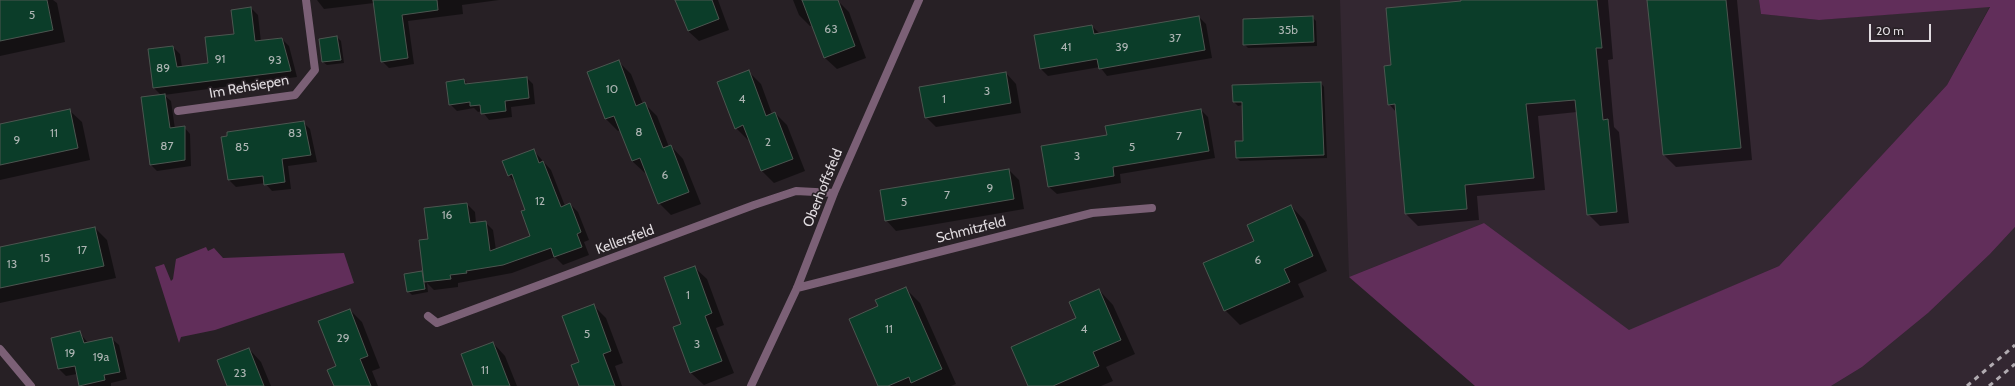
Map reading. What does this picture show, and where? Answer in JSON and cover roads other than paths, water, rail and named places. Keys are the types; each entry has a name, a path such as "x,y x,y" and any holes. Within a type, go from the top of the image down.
{"street":[{"name":"Im Rehsiepen","path":"178,112 295,95 315,70 306,0"},
{"name":"Oberhoffsfeld","path":"751,386 797,288 834,193 919,0"},
{"name":"Kellersfeld","path":"428,316 437,323 754,205 796,192 834,193"},
{"name":"Schmitzfeld","path":"797,288 1092,213 1152,208"},
{"path":"0,349 31,386"}],"railway":[{"path":"1967,386 2015,345"},
{"path":"1989,386 2015,364"}]}
